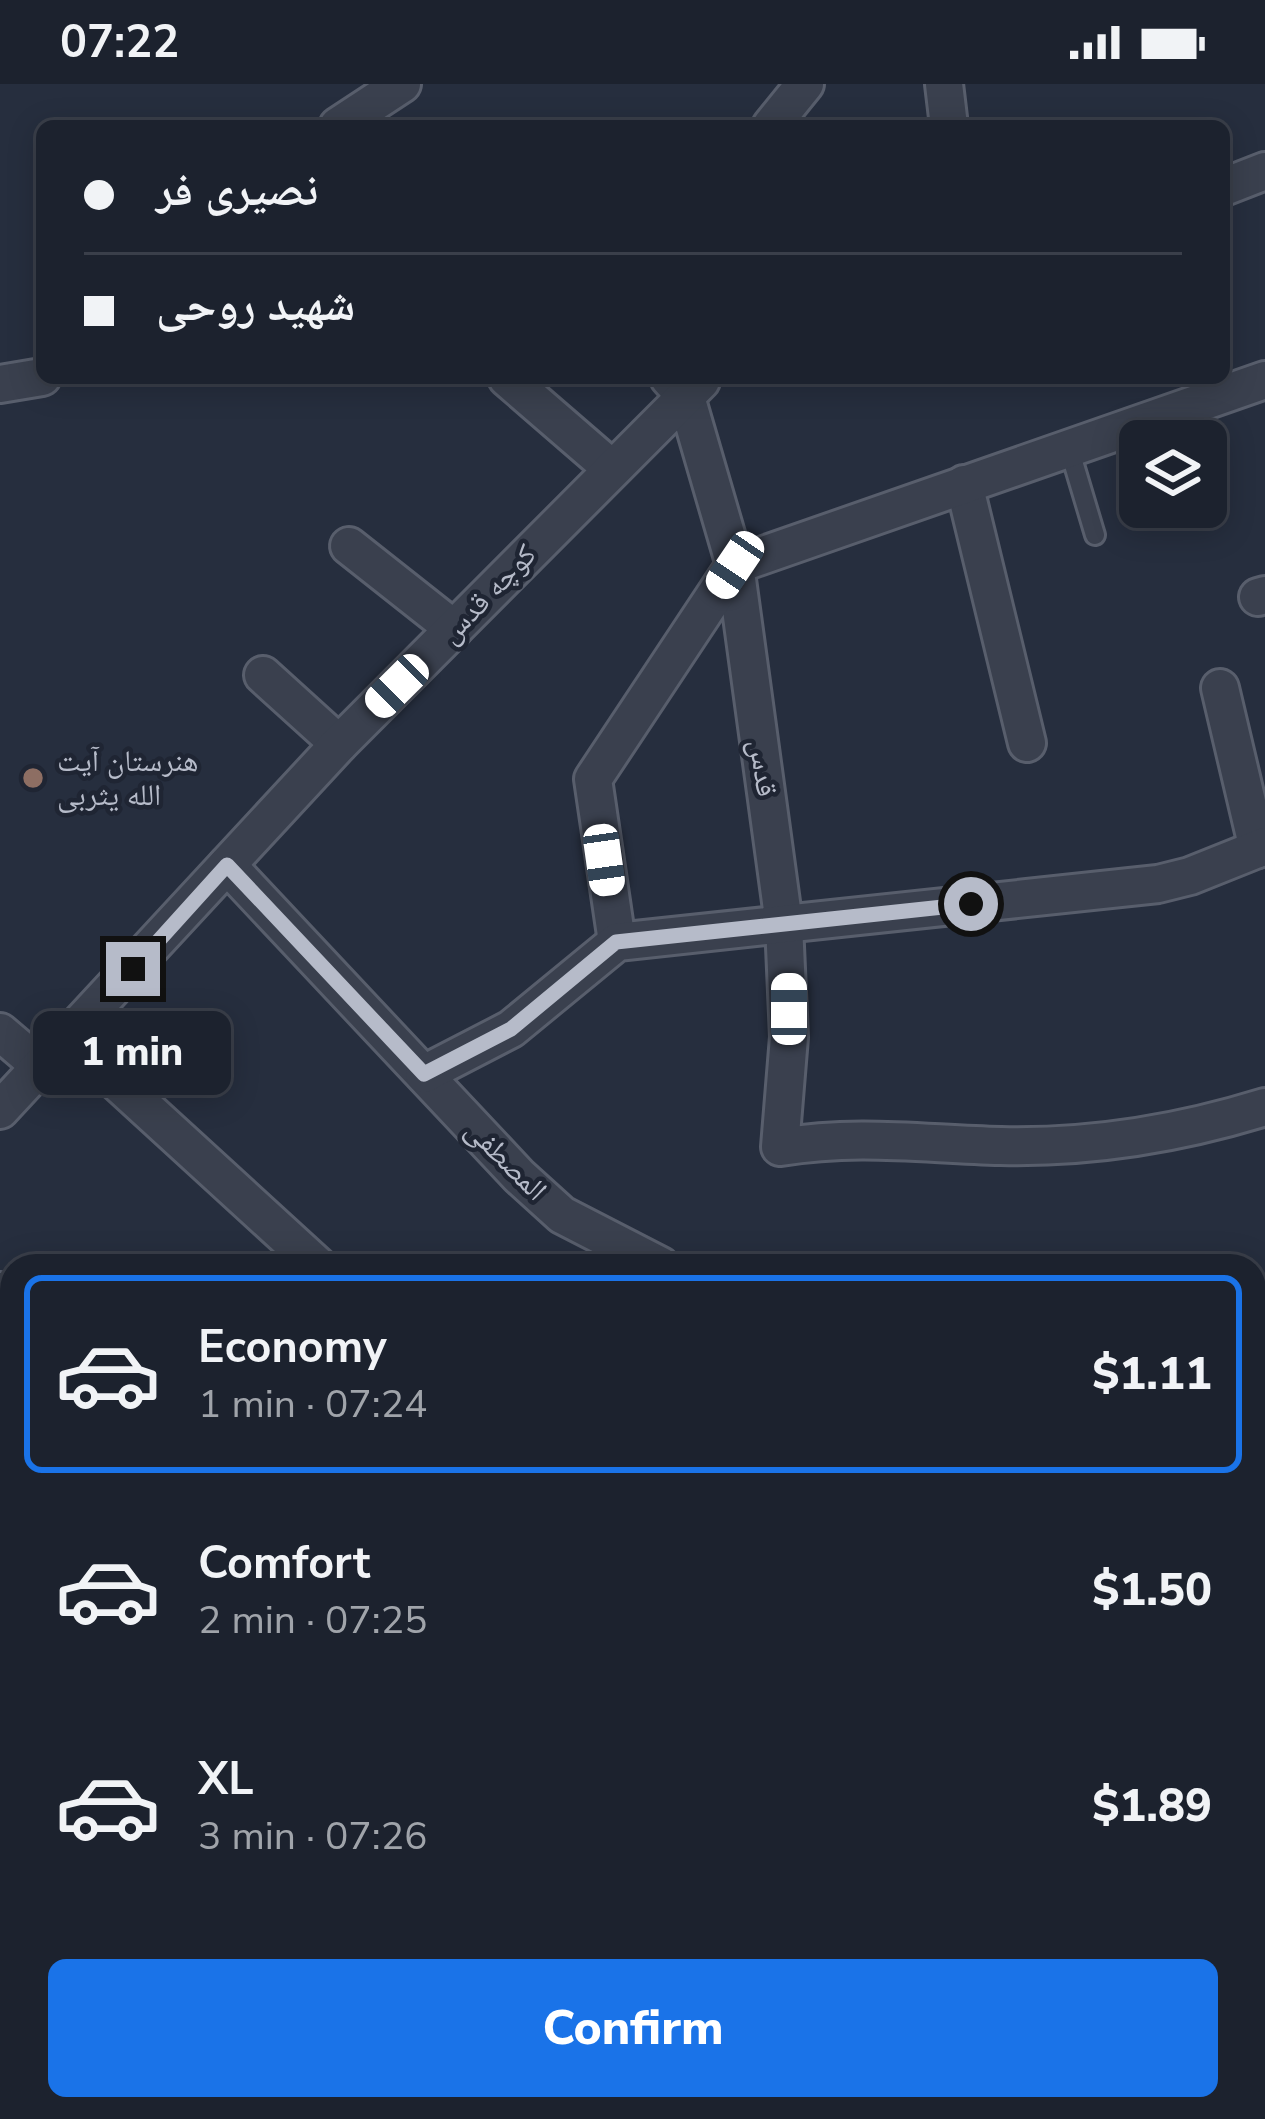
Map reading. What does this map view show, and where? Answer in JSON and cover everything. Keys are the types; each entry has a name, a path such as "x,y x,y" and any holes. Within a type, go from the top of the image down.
{"street":[{"path":"347,120 402,84"},
{"path":"776,120 805,84"},
{"path":"1230,185 1265,171"},
{"path":"616,942 593,779 735,565 1265,380"},
{"path":"514,384 611,468"},
{"name":"کوچه قدس","path":"0,1110 339,744 611,468 686,384"},
{"name":"قدس","path":"686,384 735,565 784,924 789,1036 780,1147 856,1137 1001,1146 1128,1140 1199,1127 1265,1107"},
{"path":"964,484 1027,743"},
{"path":"349,546 454,629"},
{"path":"262,675 339,744"},
{"path":"424,1074 511,1029 616,942 1158,884 1262,848 1220,688"},
{"name":"المصطفی","path":"227,865 519,1176 562,1215 638,1254"},
{"path":"0,1032 40,1066"},
{"path":"70,1039 305,1254"}],"lane":[{"path":"1069,448 1095,535"}],"place":[{"name":"هنرستان آیت الله یثربی","path":"33,778"}],"route":[{"path":"133,969 227,865 424,1074 511,1029 616,942 971,904"}]}
